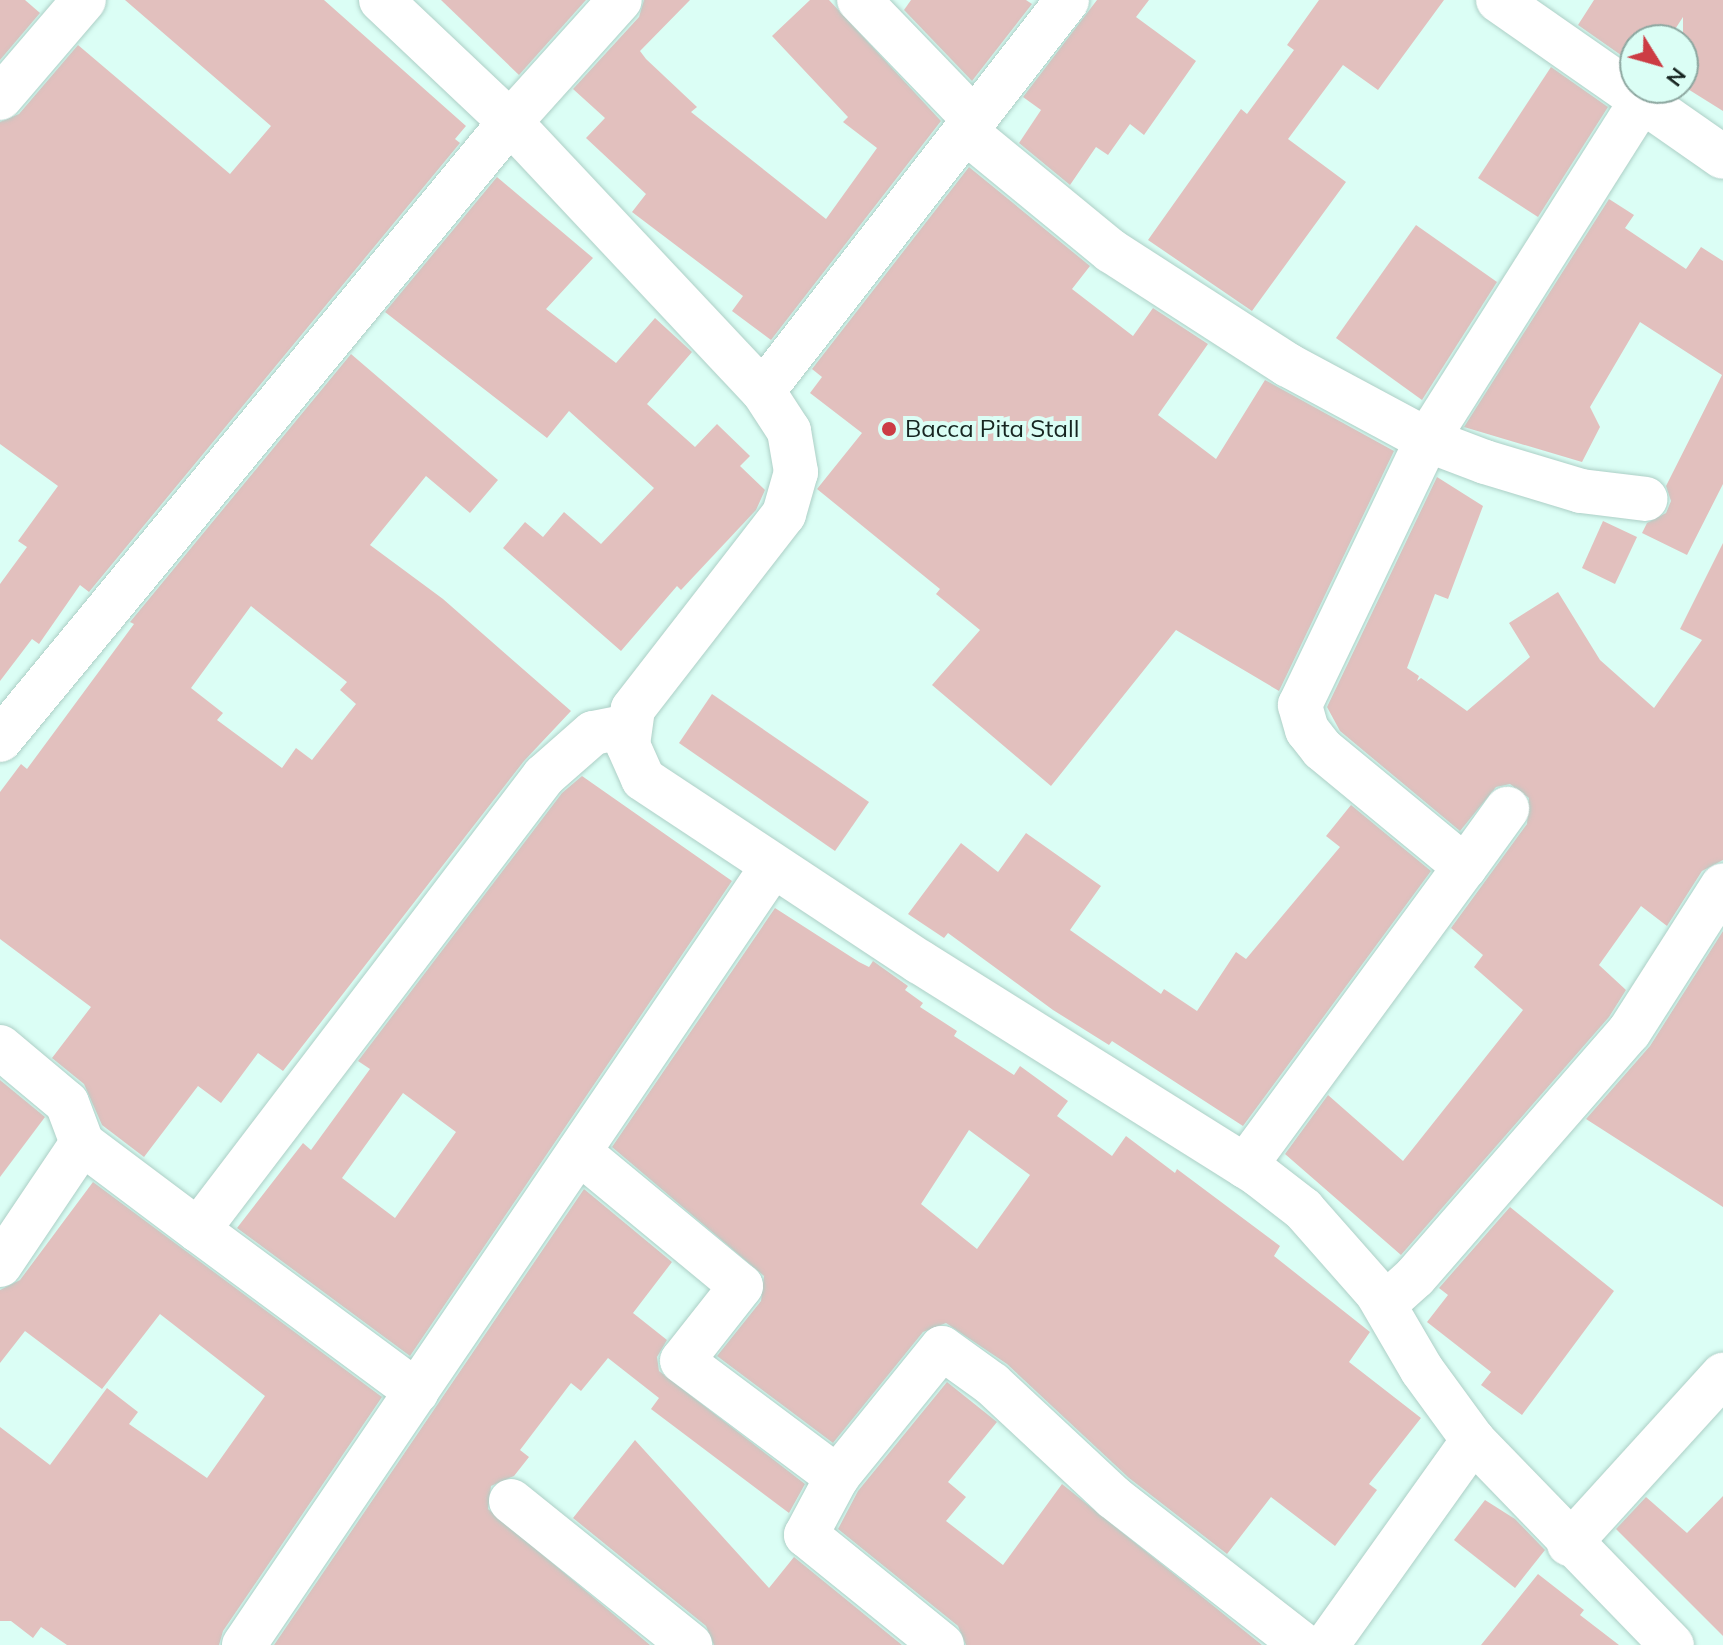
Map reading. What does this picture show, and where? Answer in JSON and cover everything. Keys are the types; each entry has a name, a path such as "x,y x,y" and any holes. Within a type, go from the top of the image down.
{"street":[{"path":"0,98 84,0"},
{"path":"381,0 510,122 763,391 795,450 793,494 784,514 642,693 628,726 633,763 643,779 772,867 1245,1166 1323,1229 1385,1304 1422,1370 1473,1440 1569,1544 1672,1645"},
{"path":"0,740 510,122 620,0"},
{"path":"859,0 970,126 1111,251 1196,310 1427,440 1538,480 1646,499"},
{"path":"763,391 1067,0"},
{"path":"1498,0 1619,88"},
{"path":"1465,867 1322,749 1307,730 1300,705 1427,440 1639,104"},
{"path":"1642,104 1723,157"},
{"path":"198,1230 544,776 593,733 628,726"},
{"path":"1245,1166 1507,809"},
{"path":"244,1645 772,867"},
{"path":"1385,1304 1415,1277 1629,1032 1723,885"},
{"path":"0,1047 67,1103 82,1143 417,1392"},
{"path":"0,1265 82,1143"},
{"path":"579,1152 741,1286 682,1361 837,1477"},
{"path":"942,1645 806,1535 837,1477 942,1348 992,1384 1113,1497 1303,1645"},
{"path":"1569,1544 1723,1375"},
{"path":"1327,1645 1473,1440"},
{"path":"511,1501 690,1645"}],"building":[{"path":"0,0 25,0 40,13 0,60"},
{"path":"125,0 324,0 466,126 455,139 460,143 89,592 80,585 39,644 32,639 0,681 0,584 27,547 18,541 58,486 0,444 0,122 19,114 78,45 230,174 271,126"},
{"path":"441,0 586,0 519,75"},
{"path":"644,0 690,0 640,51 646,59 697,107 691,112 826,219 877,148 843,122 848,117 772,36 810,0 829,0 941,121 771,340 732,311 743,296 632,212 646,194 586,138 605,118 573,89 639,17"},
{"path":"911,0 1026,0 1032,4 972,81 904,10"},
{"path":"1097,0 1149,0 1136,17 1196,61 1144,135 1130,124 1108,155 1096,147 1070,185 1019,143 1041,110 1023,97"},
{"path":"1319,0 1444,0 1378,90 1343,65 1288,139 1346,182 1252,311 1148,240 1241,109 1247,114 1294,50 1287,45"},
{"path":"1594,0 1723,0 1723,111 1699,96 1699,24 1683,24 1683,17 1678,24 1619,24 1619,54 1578,25"},
{"path":"1551,67 1608,107 1538,217 1478,178"},
{"path":"969,167 1090,266 1072,289 1133,336 1153,308 1208,344 1158,415 1216,459 1265,380 1394,451 1279,691 1176,630 1051,786 932,685 980,630 936,594 940,589 817,489 862,433 810,393 822,377 812,369"},
{"path":"497,177 593,258 546,309 616,363 655,318 692,352 647,404 695,447 717,424 750,456 740,466 765,490 756,510 681,590 677,586 621,651 503,548 525,522 543,537 564,512 601,544 654,488 569,411 547,438 385,312"},
{"path":"1609,199 1634,215 1625,228 1686,269 1701,247 1723,261 1723,484 1687,555 1642,533 1647,523 1666,513 1671,501 1666,486 1722,375 1640,322 1590,407 1600,427 1582,462 1464,427"},
{"path":"1416,225 1497,282 1422,400 1336,338"},
{"path":"351,354 498,480 470,513 426,476 370,545 443,599 571,711 524,761 283,1071 258,1053 221,1103 198,1086 144,1157 102,1125 84,1084 52,1058 91,1007 0,939 0,792 21,764 27,769 134,624 130,622","holes":["251,606 347,682 340,690 356,704 312,760 296,748 282,768 217,720 223,713 191,688"]},
{"path":"1437,477 1483,506 1448,599 1435,594 1407,668 1419,676 1417,681 1421,678 1467,711 1530,657 1509,623 1558,592 1600,660 1654,708 1702,640 1680,629 1723,543 1723,860 1702,871 1667,926 1641,906 1599,965 1626,990 1609,1017 1401,1255 1285,1154 1328,1095 1403,1161 1523,1010 1474,967 1483,955 1451,928 1527,824 1529,798 1510,784 1496,787 1460,831 1340,731 1327,707"},
{"path":"1603,521 1637,537 1615,584 1582,568"},
{"path":"712,694 869,802 835,851 679,743"},
{"path":"582,776 732,881 410,1356 237,1228 303,1143 311,1150 370,1069 358,1061 562,793","holes":["403,1093 456,1132 395,1218 342,1178"]},
{"path":"1351,805 1431,871 1243,1126 1112,1041 1109,1045 1053,1010 948,933 944,938 908,914 961,843 998,872 1026,833 1101,886 1070,930 1161,994 1164,989 1197,1011 1236,952 1246,959 1340,847 1326,836"},
{"path":"775,908 859,962 869,967 873,961 908,986 905,990 923,1003 920,1007 957,1031 954,1036 1014,1075 1020,1066 1068,1101 1057,1116 1112,1156 1126,1136 1175,1173 1177,1169 1280,1246 1274,1256 1370,1332 1349,1362 1421,1418 1369,1484 1377,1490 1335,1546 1271,1497 1227,1554 1129,1478 1007,1364 946,1323 923,1332 833,1443 717,1356 761,1301 764,1276 612,1147","holes":["969,1130 1030,1175 977,1249 921,1204"]},
{"path":"1723,931 1723,1207 1586,1119 1650,1046"},
{"path":"0,1080 45,1117 0,1177"},
{"path":"93,1182 382,1397 223,1631 219,1645 67,1645 41,1627 33,1638 11,1621 0,1621 0,1427 50,1465 107,1388 138,1412 129,1424 207,1478 265,1396 160,1314 102,1389 25,1331 0,1363 0,1290 20,1280"},
{"path":"584,1189 672,1262 633,1313 667,1340 657,1357 659,1371 805,1484 789,1513 651,1409 659,1398 608,1358 581,1391 571,1383 520,1450 529,1457 514,1476 491,1486 488,1509 650,1645 274,1645"},
{"path":"1510,1207 1614,1291 1522,1415 1481,1385 1491,1372 1427,1322 1448,1295 1439,1288"},
{"path":"947,1382 997,1422 948,1482 966,1497 946,1521 1003,1565 1062,1484 1262,1645 966,1645 958,1626 838,1529 858,1491"},
{"path":"635,1440 769,1588 794,1557 902,1645 714,1645 706,1626 573,1518"},
{"path":"1723,1496 1723,1636 1616,1529 1646,1497 1687,1533"},
{"path":"1485,1500 1515,1519 1545,1550 1515,1588 1454,1540"},
{"path":"1538,1574 1584,1610 1580,1615 1619,1645 1481,1645"}],"place":[{"name":"Bacca Pita Stall","path":"889,429"}]}
